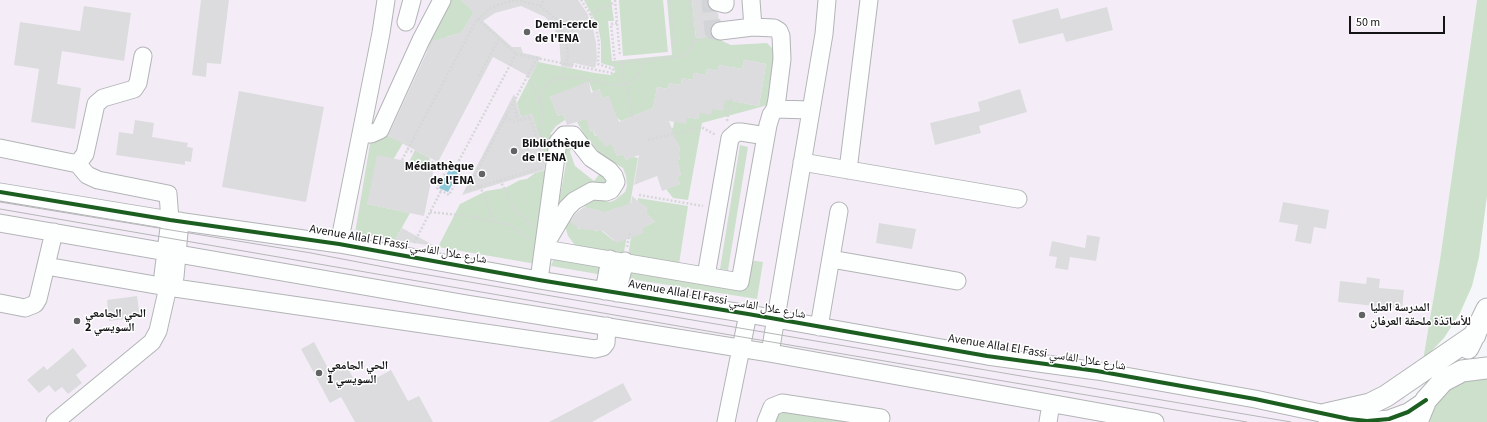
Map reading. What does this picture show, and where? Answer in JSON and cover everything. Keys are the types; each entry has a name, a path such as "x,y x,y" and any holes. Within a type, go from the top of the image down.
{"main road":[{"path":"1417,422 1426,400 1461,359 1475,335 1487,309"},
{"path":"1326,414 1366,405 1386,396 1475,335"},
{"path":"1443,381 1462,371 1487,368"}],"street":[{"path":"339,244 386,0"},
{"path":"406,22 412,0"},
{"path":"361,133 371,134 380,130 421,40 442,0"},
{"path":"751,0 753,27"},
{"path":"770,353 824,34 827,0"},
{"path":"848,170 869,0"},
{"path":"545,243 618,260 740,282 766,136 771,115 775,109 782,59 781,36 774,28 753,27 720,30"},
{"path":"77,163 83,159 85,154 96,104 103,98 134,89 138,83 143,56"},
{"path":"775,109 811,110"},
{"path":"706,276 718,208 727,140 733,134 741,132 766,136"},
{"path":"539,280 545,243 550,155 560,138 568,134 573,135 591,158 609,170 614,176 616,182 611,190 606,192 592,191 567,208 545,243"},
{"path":"0,148 77,163 87,175 98,180 167,193 175,220 171,252 163,275 168,287 158,331 152,342 55,422"},
{"path":"802,162 1018,199"},
{"name":"Avenue Allal El Fassi شارع علال الفاسي","path":"0,192 339,244 539,280 748,314 987,356 1097,371 1255,399 1348,419 1378,421 1398,416 1426,400"},
{"path":"819,327 839,211"},
{"path":"0,223 467,304 770,353 1155,422"},
{"path":"0,303 24,308 35,304 38,299 54,232"},
{"path":"831,259 957,281"},
{"path":"610,292 618,260"},
{"path":"46,266 168,287 595,349 603,347 606,343 607,326"},
{"path":"726,422 748,314"},
{"path":"766,422 772,407 782,403 881,418"},
{"path":"1048,422 1051,404"}],"path":[{"path":"540,6 544,0"},
{"path":"478,19 516,54 610,73 614,72 612,68 598,64 599,43 596,27 581,0"},
{"path":"670,0 675,58"},
{"path":"617,23 611,24 615,63 675,58 688,54 693,46 689,0"},
{"path":"402,160 471,28 478,19 492,7 511,1 521,1 540,6 556,19 562,27 568,46 566,64 562,74 549,82 541,93 543,107 541,136 550,155"},
{"path":"590,15 615,1 620,56"},
{"path":"479,76 499,38"},
{"path":"455,168 516,54"},
{"path":"537,58 467,190 545,167"},
{"path":"549,82 572,77 613,85 626,85 638,75 643,61"},
{"path":"622,62 632,117"},
{"path":"528,75 537,100 543,107"},
{"path":"648,140 701,127 727,140 731,98"},
{"path":"513,103 518,120"},
{"path":"506,117 514,122 530,117 536,138 550,155"},
{"path":"536,138 541,136"},
{"path":"408,149 446,170"},
{"path":"449,165 461,172 449,195 437,188 446,170 449,165"},
{"path":"500,180 514,208 545,243"},
{"path":"480,186 494,220"},
{"path":"411,248 441,191"},
{"path":"639,195 718,208"},
{"path":"430,212 494,220 515,227 534,241 545,243"}],"shaded area":[{"path":"0,0 1477,0 1440,260 1423,360 1394,422 0,422"}],"green space":[{"path":"446,0 461,0 474,12 461,33 446,37 446,61 427,51"},
{"path":"584,0 611,0 614,21 608,21 612,61 672,55 667,0 692,0 696,38 720,35 722,41 731,45 767,43 775,51 768,105 702,123 688,200 673,198 666,189 680,184 677,177 681,175 677,160 680,159 678,152 680,150 678,144 662,126 673,128 674,122 687,117 698,119 699,113 712,109 725,97 737,102 759,106 766,64 744,60 742,69 719,65 718,71 707,69 706,75 694,73 693,80 682,78 681,85 669,83 668,89 657,87 653,108 621,121 607,110 609,96 603,98 599,89 593,92 589,82 550,97 558,116 563,114 565,120 556,126 550,134 556,138 536,264 438,247 460,204 486,191 505,188 520,180 527,179 535,173 549,169 532,114 521,117 517,103 538,62 595,73 611,75 615,72 614,67 601,63 601,42 598,26"},
{"path":"619,0 663,0 668,52 623,56"},
{"path":"1477,0 1487,0 1487,196 1479,257 1472,286 1460,313 1444,338 1423,360 1440,260"},
{"path":"587,118 590,131 593,130 595,136 598,135 600,141 602,140 605,146 612,144 617,156 623,154 626,160 633,157 638,158 629,210 625,212 620,210 620,207 601,214 601,211 587,208 582,205 581,208 573,210 571,222 578,227 578,229 583,228 598,231 598,228 614,241 615,238 618,240 627,236 623,257 583,250 575,245 568,236 565,226 567,217 576,205 589,199 610,202 625,192 627,186 623,168 601,155 584,134 577,122"},
{"path":"384,134 403,143 367,204 410,213 395,240 355,233 371,138"},
{"path":"573,142 570,152 575,166 594,181 602,171 611,182 556,217 566,164 561,156 562,143"},
{"path":"740,145 748,147 728,270 720,269"},
{"path":"415,150 430,158 426,165 409,162"},
{"path":"638,198 688,206 679,264 628,257 631,237 647,225 655,222 646,213 647,208 638,201"},
{"path":"554,258 600,263 603,275 551,266"},
{"path":"749,260 763,262 757,299 624,278 626,270 744,285"},
{"path":"1487,378 1487,422 1424,422 1428,410 1457,382"},
{"path":"776,411 853,422 766,422"}],"water":[{"path":"450,168 459,172 448,192 439,188"}],"building":[{"path":"201,0 229,0 221,64 207,63 206,77 192,75"},
{"path":"461,0 578,0 587,13 593,28 597,59 595,68 574,63 572,68 561,66 559,38 551,23 545,17 521,6 495,13 483,21 512,47 521,47 523,53 541,57 530,77 493,57 438,162 388,136 432,41 461,33 474,12"},
{"path":"692,0 707,0 710,9 718,13 719,21 714,23 711,27 712,36 696,38"},
{"path":"84,6 131,13 124,61 62,51 57,84 81,88 75,129 31,122 39,69 14,65 20,22 80,31"},
{"path":"1107,7 1113,30 1066,42 1063,33 1019,44 1012,20 1058,8 1061,19"},
{"path":"744,60 766,64 759,106 725,100 723,111 712,109 711,115 699,113 698,119 687,117 686,124 669,121 680,150 678,152 680,159 677,160 681,175 677,177 680,184 662,191 657,176 634,185 639,155 626,160 623,154 617,156 612,144 605,147 602,140 600,141 598,135 596,136 593,130 590,131 586,119 567,125 563,114 558,116 550,97 589,81 591,93 599,89 603,98 609,96 619,122 653,108 657,87 668,89 669,83 681,85 682,78 693,80 694,73 706,75 707,69 718,71 719,65 742,69"},
{"path":"1020,89 1027,112 979,126 981,133 935,145 930,123 980,111 978,102"},
{"path":"239,91 324,107 306,202 222,187"},
{"name":"Bibliothèque de l'ENA","path":"514,94 521,117 532,113 546,158 544,170 462,195"},
{"path":"135,120 154,123 152,137 188,143 187,147 193,148 191,162 185,161 185,165 116,155 119,132 133,134"},
{"path":"377,155 434,167 424,216 367,204"},
{"path":"632,196 647,208 646,213 655,222 647,225 643,229 643,233 617,243 603,231 580,229 570,222 575,214 584,207 606,212 631,203"},
{"path":"1283,202 1329,210 1326,229 1314,227 1311,244 1295,241 1298,225 1279,222"},
{"path":"879,223 916,229 912,249 876,243"},
{"path":"402,228 433,245 433,246 395,240"},
{"path":"1087,235 1100,237 1096,261 1070,257 1068,270 1055,268 1057,257 1049,256 1052,241 1085,248"},
{"path":"1367,277 1380,279 1379,288 1404,290 1402,309 1338,302 1340,281 1366,284"},
{"path":"137,296 140,317 109,321 107,300"},
{"path":"314,342 329,370 345,362 358,388 391,370 408,401 419,396 433,422 355,422 341,397 330,403 301,349"},
{"path":"73,348 87,366 76,375 82,383 68,394 62,387 55,392 49,385 39,393 27,380 44,366 47,370"},
{"path":"623,383 632,400 592,422 549,422"}],"tunnel":[{"path":"717,2 710,2 713,31 720,31"}],"tram line":[{"path":"0,202 311,253 405,271 1291,422"},
{"path":"0,209 742,337 1247,422"}],"cycle path":[{"path":"0,192 170,220 339,244 539,280 748,314 987,356 1097,371 1255,399 1349,419 1367,421 1389,419 1408,412 1426,400"}],"place":[{"name":"Demi-cercle de l'ENA","path":"527,32"},
{"name":"Bibliothèque de l'ENA","path":"514,151"},
{"name":"Médiathèque de l'ENA","path":"482,174"},
{"name":"المدرسة العليا للأساتذة ملحقة العرفان","path":"1362,315"},
{"name":"الحي الجامعي السويسي 2","path":"77,321"},
{"name":"الحي الجامعي السويسي 1","path":"319,373"}]}
